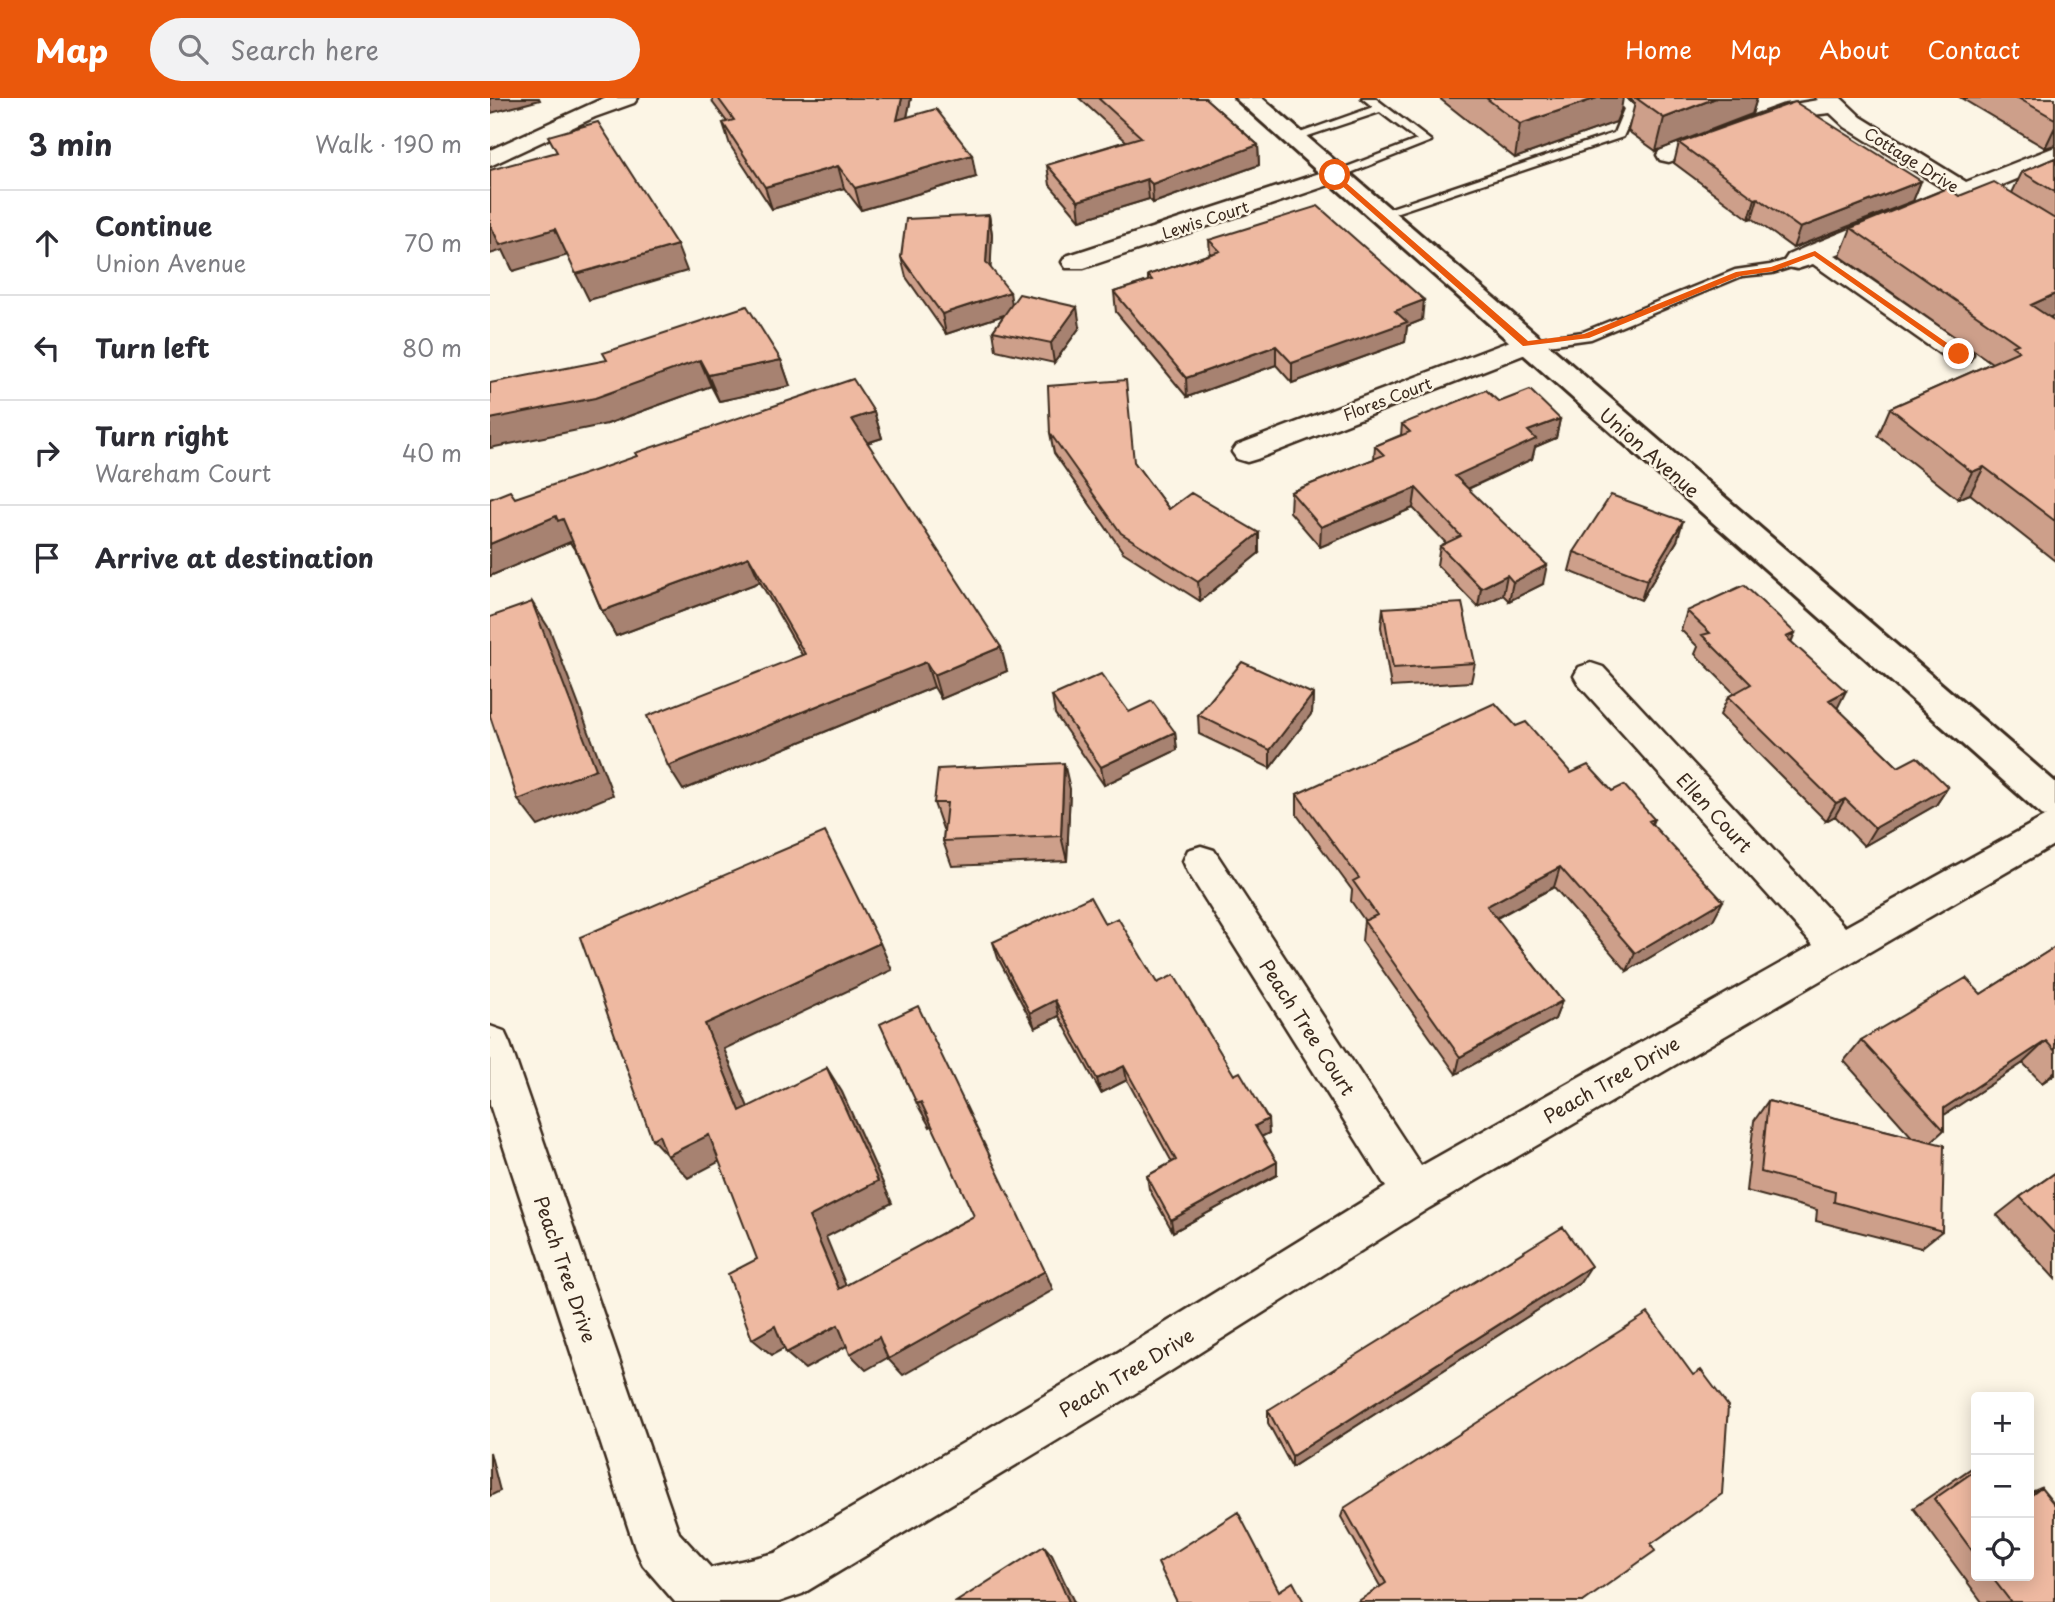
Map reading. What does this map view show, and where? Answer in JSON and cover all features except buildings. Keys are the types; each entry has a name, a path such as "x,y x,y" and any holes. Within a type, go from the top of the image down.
{"street":[{"path":"490,159 626,98"},
{"name":"Union Avenue","path":"1247,98 2055,804"},
{"path":"1669,155 1790,111 1832,102"},
{"name":"Cottage Drive","path":"1832,102 1853,122 1997,206"},
{"path":"1806,257 2055,154"},
{"name":"Lewis Court","path":"1075,262 1335,175"},
{"path":"1806,257 1959,354"},
{"name":"Flores Court","path":"1247,452 1526,344"},
{"name":"Ellen Court","path":"1591,676 1840,948"},
{"name":"Peach Tree Drive","path":"490,1044 660,1548 702,1595 785,1576 1123,1375 1414,1193 2055,826"},
{"name":"Peach Tree Court","path":"1201,861 1414,1193"}],"lane":[{"path":"1335,175 1425,141 1368,98"},
{"path":"1379,214 1619,135 1630,108 1618,98"},
{"path":"1292,138 1381,108"},
{"path":"1526,344 1586,336 1739,273 1772,269 1806,257"}],"route":[{"path":"1335,175 1526,344 1586,336 1739,273 1772,269 1815,253 1959,354"}]}
